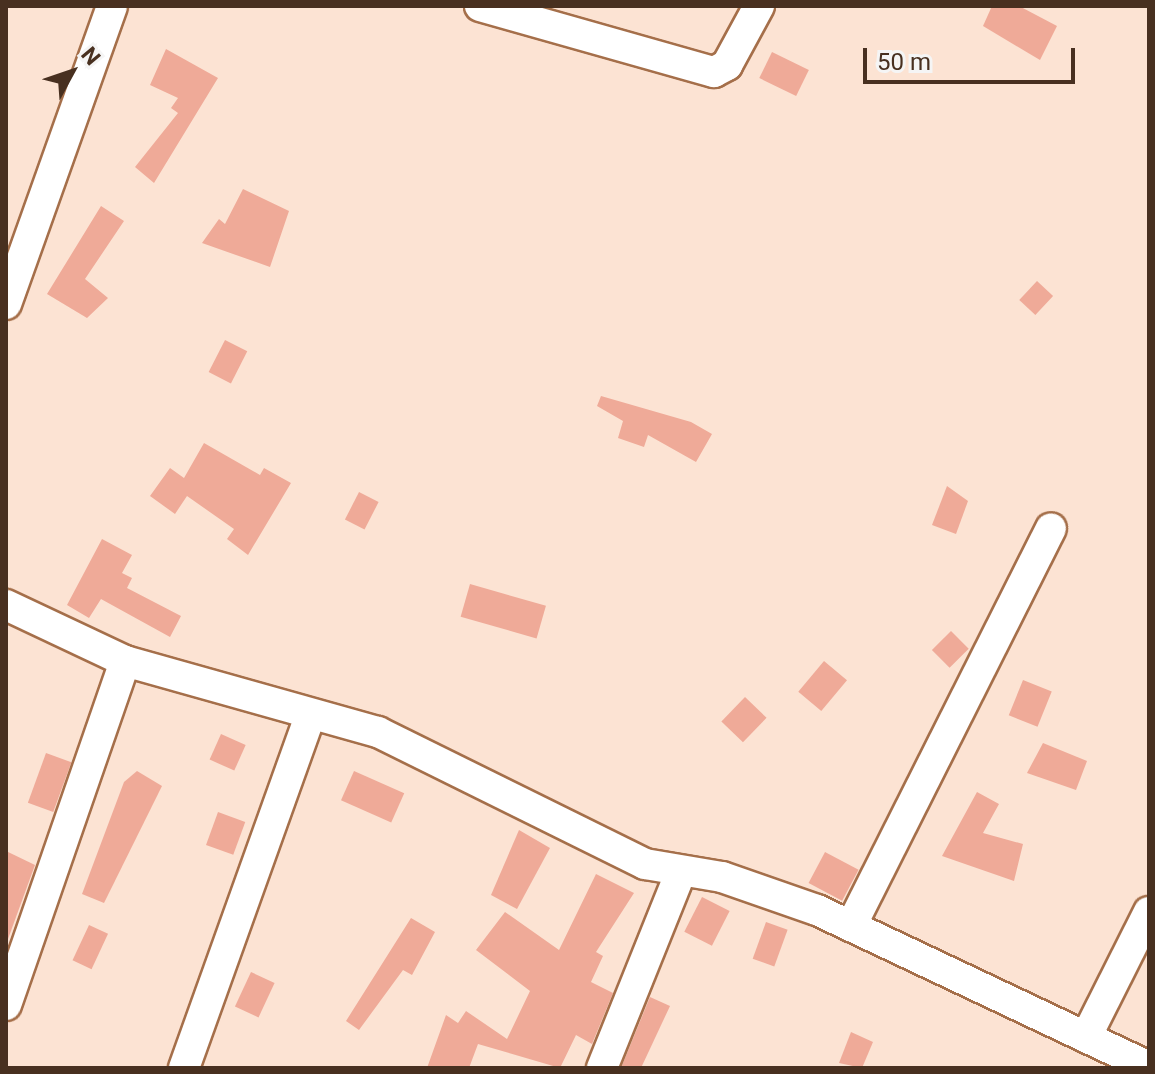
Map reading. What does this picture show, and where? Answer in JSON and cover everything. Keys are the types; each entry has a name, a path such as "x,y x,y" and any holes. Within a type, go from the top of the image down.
{"street":[{"path":"6,304 112,6"},
{"path":"480,6 714,72 727,65 759,6"},
{"path":"851,926 1051,528"},
{"path":"6,605 125,661 310,716 378,732 645,864 722,877 851,926 1149,1067"},
{"path":"6,1005 125,661"},
{"path":"184,1068 310,716"},
{"path":"602,1068 681,871"},
{"path":"1086,1037 1149,912"}],"building":[{"path":"992,6 1019,6 1057,26 1040,60 983,26"},
{"path":"166,49 218,78 154,183 135,167 178,113 171,108 178,98 150,85"},
{"path":"772,52 809,70 796,96 759,78"},
{"path":"243,189 289,211 270,267 202,243 219,219 225,224"},
{"path":"101,206 124,221 85,279 108,298 87,318 47,294"},
{"path":"1037,281 1053,296 1035,315 1019,300"},
{"path":"225,340 247,351 231,383 209,372"},
{"path":"601,396 691,422 712,434 696,462 648,435 644,447 618,438 623,421 597,406"},
{"path":"204,443 260,475 264,468 291,483 248,555 227,539 234,529 187,496 175,514 150,496 170,468 184,478"},
{"path":"947,486 968,501 956,534 932,525"},
{"path":"359,492 379,502 365,530 345,520"},
{"path":"102,539 132,555 122,573 132,578 127,588 181,616 170,637 101,599 89,618 67,605"},
{"path":"470,584 546,606 537,638 461,617"},
{"path":"951,631 969,649 950,668 932,650"},
{"path":"824,661 847,680 821,711 798,692"},
{"path":"1023,680 1052,692 1038,727 1009,715"},
{"path":"745,697 767,718 743,742 721,721"},
{"path":"221,734 246,745 234,771 210,760"},
{"path":"1043,743 1087,761 1076,790 1027,773"},
{"path":"46,753 71,762 53,812 28,803"},
{"path":"137,771 162,786 104,903 82,894 124,782"},
{"path":"354,771 404,793 391,823 341,800"},
{"path":"977,792 999,804 983,833 1023,844 1014,881 942,856"},
{"path":"218,812 245,822 233,855 206,845"},
{"path":"519,830 550,848 517,909 491,895"},
{"path":"6,851 35,865 8,939 6,939"},
{"path":"825,852 859,870 842,901 809,883"},
{"path":"596,874 634,893 596,952 603,956 591,982 613,993 592,1044 576,1035 560,1068 478,1044 469,1068 427,1068 446,1015 458,1023 466,1011 507,1039 530,991 476,950 505,912 559,950"},
{"path":"702,897 730,911 712,946 684,932"},
{"path":"411,918 435,932 412,975 403,970 359,1030 346,1021"},
{"path":"766,922 788,930 774,967 753,959"},
{"path":"89,925 108,934 92,969 73,960"},
{"path":"251,972 275,983 259,1017 235,1006"},
{"path":"650,997 670,1006 641,1068 621,1068"},
{"path":"851,1032 873,1042 862,1068 839,1063"}]}
